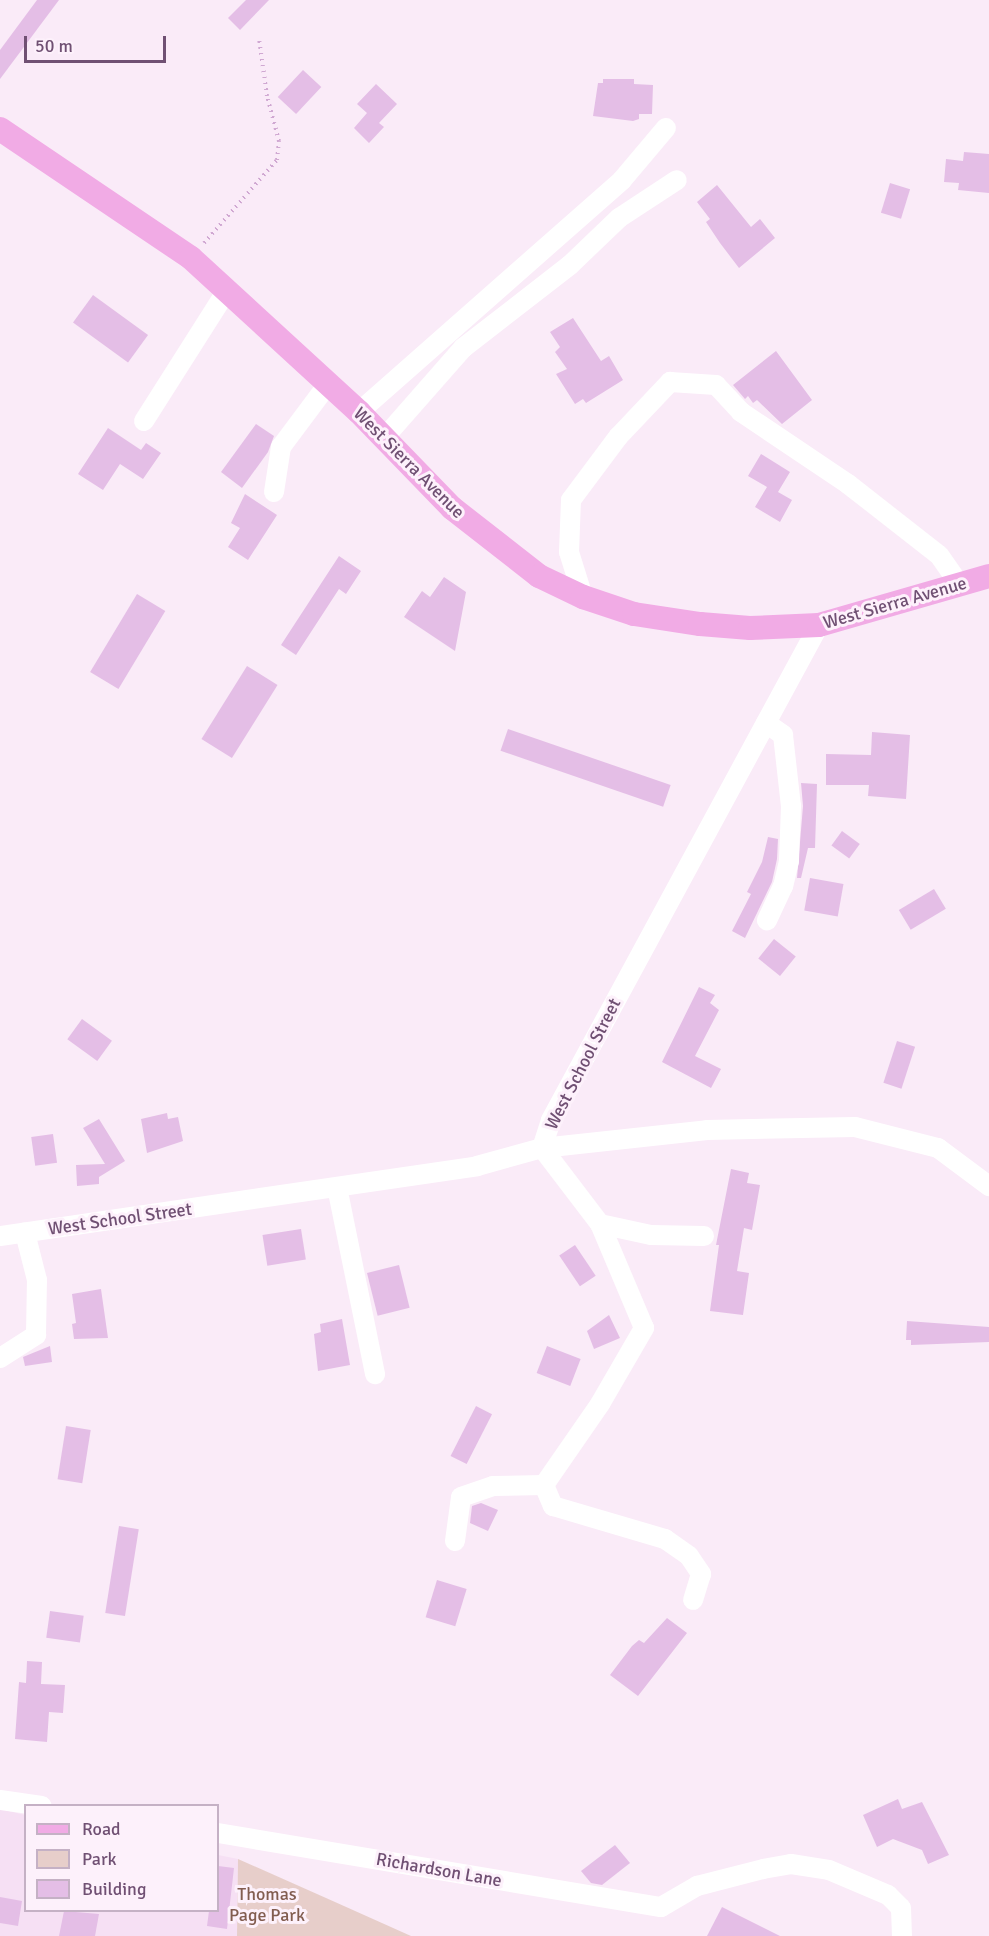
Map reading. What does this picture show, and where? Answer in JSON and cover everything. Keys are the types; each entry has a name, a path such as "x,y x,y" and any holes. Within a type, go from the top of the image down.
{"main road":[{"name":"West Sierra Avenue","path":"0,129 191,258 359,412 452,508 539,576 583,597 634,614 700,624 750,628 819,625 989,576"}],"street":[{"path":"359,412 622,180 666,128"},
{"path":"384,438 463,348 570,265 619,218 677,180"},
{"path":"144,421 226,292"},
{"path":"583,597 569,552 571,500 618,437 670,382 717,386 741,412 848,484 939,555 959,584"},
{"path":"274,492 281,447 328,384"},
{"name":"West School Street","path":"0,1236 477,1166 542,1148 551,1120 819,625"},
{"path":"766,723 783,735 791,806 789,861 783,886 767,920"},
{"path":"542,1148 707,1130 855,1127 938,1148 989,1186"},
{"path":"542,1148 600,1224 644,1328 600,1404 544,1485"},
{"path":"337,1187 375,1374"},
{"path":"600,1224 651,1235 704,1236"},
{"path":"0,1358 36,1335 37,1280 25,1233"},
{"path":"455,1541 461,1497 493,1486 544,1485"},
{"path":"544,1485 553,1506 665,1539 689,1556 701,1574 693,1600"},
{"path":"0,1800 28,1804"},
{"name":"Richardson Lane","path":"219,1833 661,1907 697,1886 791,1864 829,1870 888,1895 902,1908 902,1936"}],"path":[{"path":"191,258 277,160 279,141 267,96 259,38"}],"shaded area":[{"path":"0,1809 24,1815 24,1912 219,1912 219,1855 238,1859 237,1936 0,1936"}],"green space":[{"name":"Thomas Page Park","path":"238,1859 335,1902 411,1936 237,1936"}],"building":[{"path":"37,0 59,0 0,79 0,50"},
{"path":"246,0 269,0 240,30 228,18"},
{"path":"303,70 321,87 296,114 278,97"},
{"path":"603,79 634,79 634,84 653,85 652,114 639,114 639,119 633,121 593,116 598,83 603,83"},
{"path":"376,84 397,104 379,123 384,127 369,143 354,128 367,113 357,104"},
{"path":"964,152 989,154 989,193 958,190 959,183 944,182 946,159 963,161"},
{"path":"890,183 910,189 901,219 881,213"},
{"path":"717,185 751,227 760,219 775,238 739,268 706,222 710,219 697,202"},
{"path":"93,295 148,335 128,362 73,323"},
{"path":"573,318 601,361 609,356 623,380 586,403 583,399 575,404 556,374 567,369 555,352 560,347 550,332"},
{"path":"776,351 812,400 782,424 757,400 753,403 748,396 745,399 733,385"},
{"path":"256,424 274,436 268,452 242,488 221,472"},
{"path":"108,428 141,450 146,443 161,453 143,479 120,464 103,490 78,474"},
{"path":"761,454 790,472 778,492 792,500 780,522 755,507 767,487 748,476"},
{"path":"245,494 277,515 248,560 228,547 240,528 231,523"},
{"path":"339,556 361,571 346,594 339,589 296,655 281,645"},
{"path":"444,577 466,592 455,651 404,617 422,591 430,597"},
{"path":"137,594 165,611 118,689 90,672"},
{"path":"247,666 278,685 232,758 201,739"},
{"path":"508,729 671,785 663,807 501,751"},
{"path":"872,732 910,735 906,799 868,796 869,785 826,785 826,754 871,755"},
{"path":"801,783 817,784 815,848 808,848 801,878 797,878 803,806"},
{"path":"842,831 860,844 849,858 831,846"},
{"path":"768,837 778,839 772,882 745,938 732,931 751,894 747,892 762,862"},
{"path":"810,878 843,884 838,916 804,910"},
{"path":"934,889 946,909 911,930 899,910"},
{"path":"774,939 796,957 780,976 758,958"},
{"path":"699,987 715,995 710,1003 719,1010 695,1056 721,1069 711,1088 662,1062"},
{"path":"82,1019 112,1041 97,1061 67,1039"},
{"path":"897,1041 915,1047 901,1089 883,1083"},
{"path":"167,1113 168,1119 178,1117 183,1141 147,1153 141,1119"},
{"path":"99,1119 125,1161 99,1177 99,1184 77,1186 76,1165 105,1164 83,1128"},
{"path":"53,1134 57,1163 35,1166 31,1137"},
{"path":"731,1169 749,1173 747,1183 760,1185 752,1230 744,1228 737,1271 749,1273 743,1315 710,1311 719,1245 716,1245"},
{"path":"301,1229 306,1260 267,1266 262,1235"},
{"path":"575,1245 596,1276 580,1286 559,1256"},
{"path":"399,1265 410,1308 378,1316 367,1273"},
{"path":"101,1289 108,1338 74,1339 72,1324 76,1323 72,1294"},
{"path":"609,1315 620,1338 594,1349 587,1331"},
{"path":"342,1319 350,1365 318,1371 314,1334 321,1332 320,1324"},
{"path":"907,1321 989,1327 989,1342 911,1345 911,1340 906,1340"},
{"path":"50,1346 52,1362 25,1366 23,1357"},
{"path":"547,1346 581,1359 570,1386 537,1373"},
{"path":"476,1406 492,1414 467,1464 451,1456"},
{"path":"66,1426 91,1430 82,1483 58,1479"},
{"path":"481,1503 498,1510 488,1531 470,1523 472,1506"},
{"path":"119,1526 139,1529 125,1616 105,1613"},
{"path":"437,1580 467,1589 455,1626 426,1617"},
{"path":"50,1611 84,1616 80,1642 46,1638"},
{"path":"667,1618 687,1633 638,1696 610,1675 632,1646 639,1640 644,1643"},
{"path":"27,1661 42,1662 41,1684 65,1685 63,1713 49,1712 47,1742 15,1739 19,1682 26,1683"},
{"path":"898,1799 902,1809 922,1802 949,1855 928,1864 922,1850 893,1839 877,1847 863,1815"},
{"path":"615,1845 630,1863 602,1885 591,1883 581,1871"},
{"path":"219,1866 234,1868 227,1929 207,1926 209,1912 219,1912"},
{"path":"0,1897 22,1901 18,1926 0,1923"},
{"path":"722,1907 780,1936 707,1936"},
{"path":"64,1912 99,1914 95,1936 59,1936"}]}
